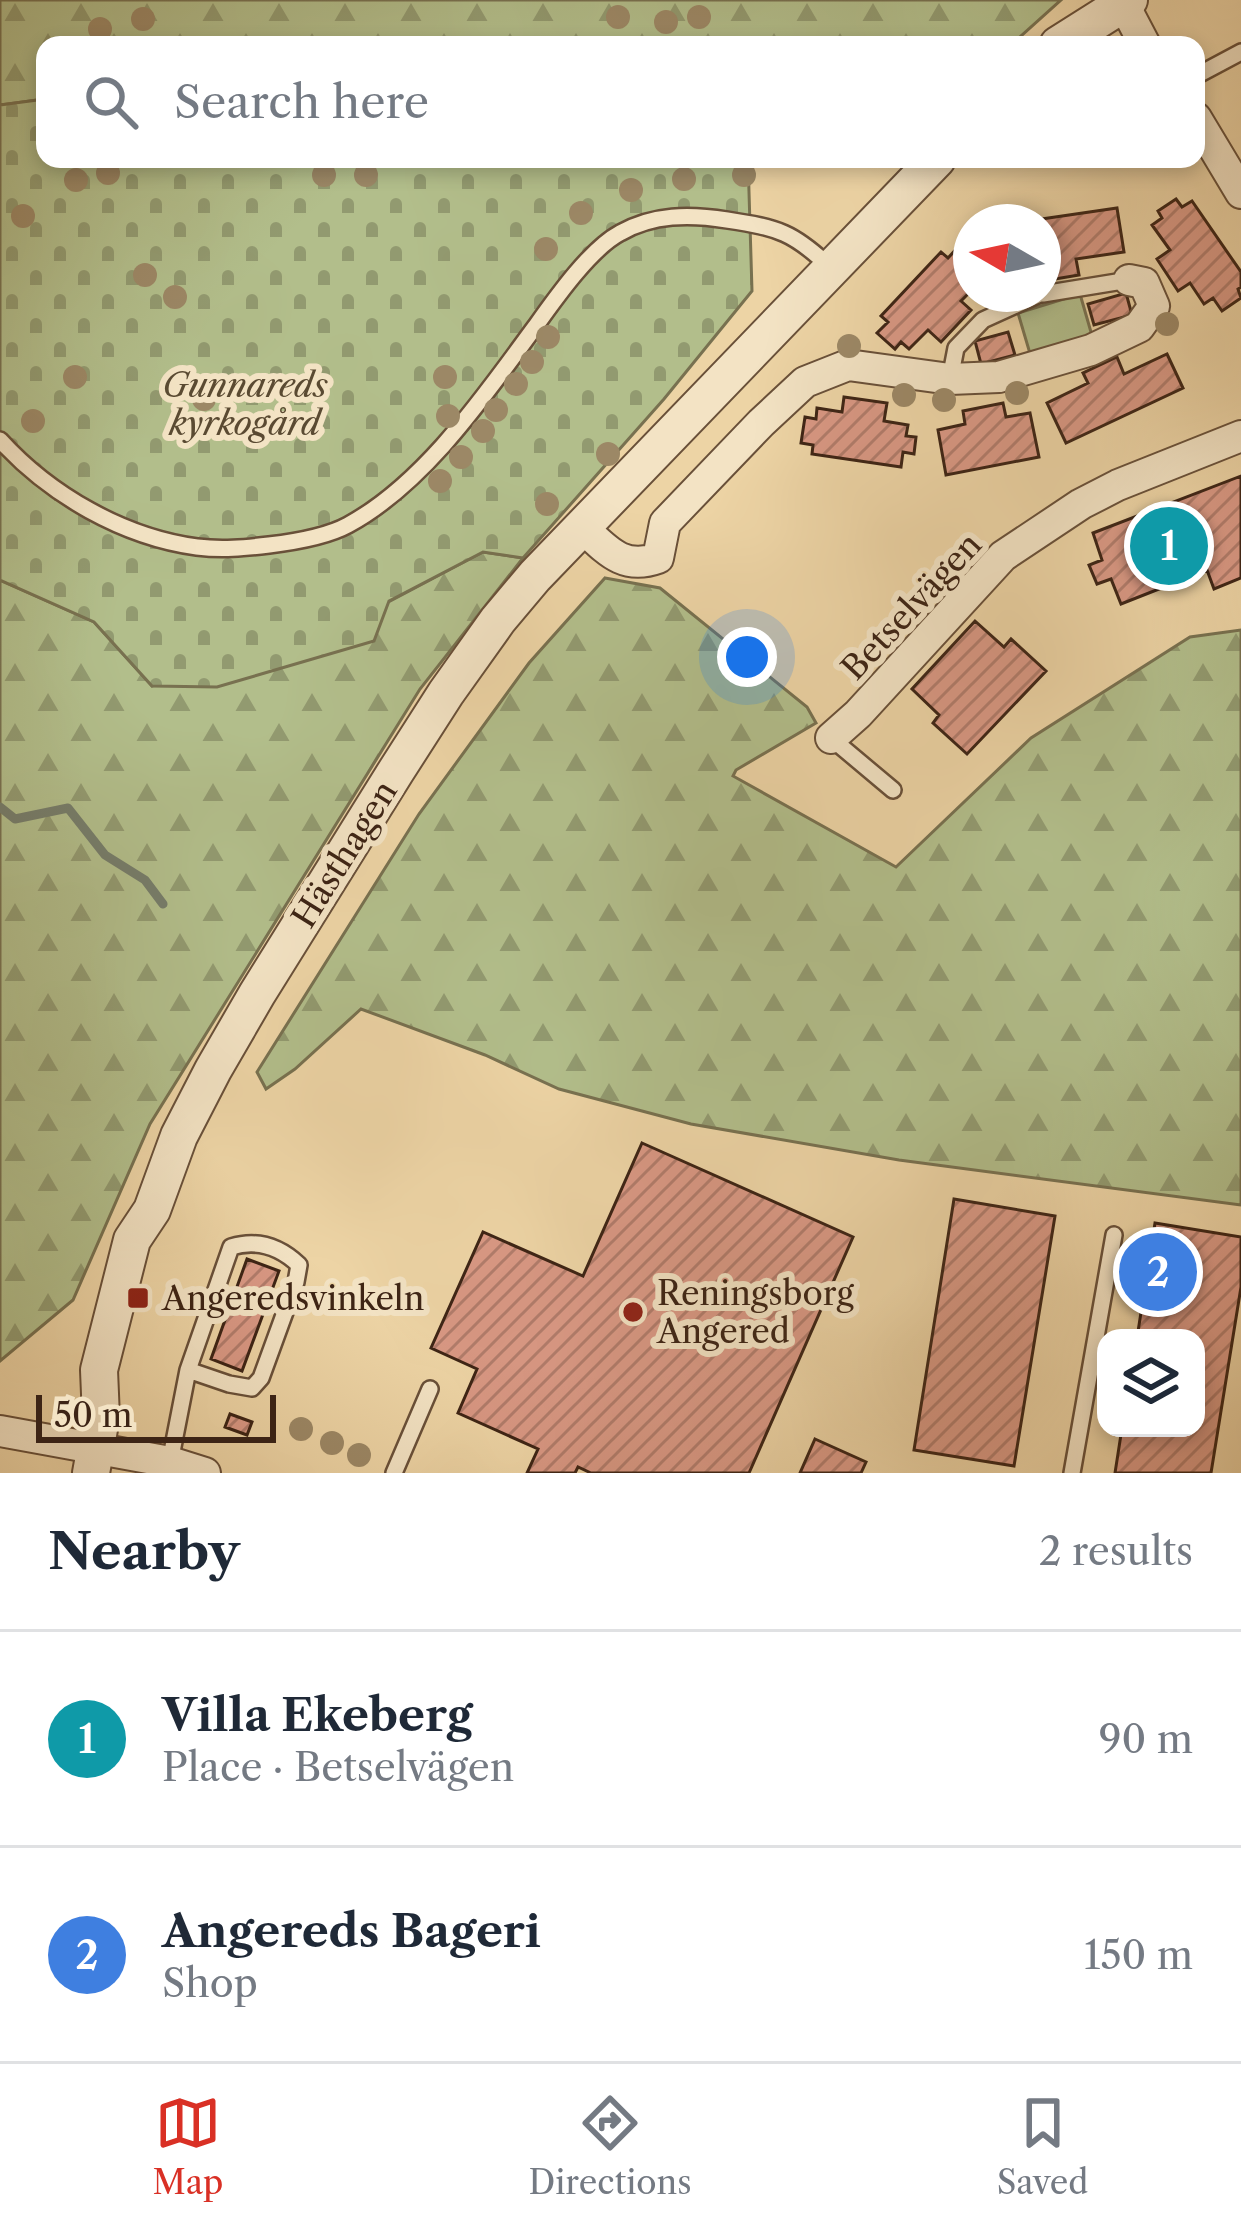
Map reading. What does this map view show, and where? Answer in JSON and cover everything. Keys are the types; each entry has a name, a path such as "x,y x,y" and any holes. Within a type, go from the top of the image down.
{"street":[{"path":"1072,36 1126,1 1141,36"},
{"path":"1205,133 1241,193"},
{"name":"Hästhagen","path":"96,1446 122,1373 152,1243 152,1210 179,1136 257,994 396,771 498,620 582,526 928,168"},
{"path":"582,526 620,560 643,564 658,558 665,523 805,382 848,365 950,379 999,377 1090,350 1139,327 1154,306 1144,283 1129,280"},
{"name":"Betselvägen","path":"831,738 859,714 1003,556 1118,485 1241,436"},
{"path":"0,1431 96,1446 205,1473"}],"lane":[{"path":"1205,71 1241,52"},
{"path":"0,440 72,500 119,526 170,543 224,550 287,542 345,527 393,494 467,420 560,294 618,233 656,219 722,219 786,233 831,268"},
{"path":"1061,291 1129,280"},
{"path":"950,379 956,348 983,320 1001,312"},
{"path":"831,738 892,790"},
{"path":"1072,1473 1114,1234"},
{"path":"170,1462 188,1370 231,1246 250,1241 286,1253 298,1265 296,1282 261,1378 252,1388 188,1370"},
{"path":"394,1473 430,1389"}],"green space":[{"path":"0,0 1061,0 1021,36 36,36 36,100 0,105"},
{"name":"Gunnareds kyrkogård","path":"36,100 36,168 748,168 752,291 523,558 483,552 389,601 374,641 217,687 152,686 94,622 0,580 0,105"},
{"path":"1080,294 1093,339 1031,357 1018,313 1061,312 1061,300"},
{"path":"483,552 523,558 420,689 150,1124 73,1300 0,1361 0,580 94,622 152,686 388,602"},
{"path":"605,578 660,588 807,707 816,723 733,776 896,867 1031,738 1190,637 1241,630 1241,1205 899,1160 691,1124 559,1089 485,1055 361,1009 266,1089 257,1072 419,814 529,663"}],"building":[{"path":"1176,199 1182,207 1192,201 1241,272 1241,298 1222,311 1213,298 1204,304 1190,283 1178,291 1157,259 1170,250 1152,225 1162,218 1158,211"},
{"path":"1117,208 1124,252 1076,259 1079,275 1061,278 1061,216"},
{"path":"941,252 948,258 953,253 953,312 969,312 941,342 928,330 909,349 901,342 895,349 877,333 888,322 881,316"},
{"path":"1126,293 1132,315 1094,325 1088,304"},
{"path":"1008,332 1015,355 981,364 975,341"},
{"path":"1167,354 1183,388 1066,443 1047,403 1088,383 1083,373 1117,357 1124,374"},
{"path":"844,397 887,403 884,421 908,425 906,436 916,437 914,454 903,452 901,467 812,454 813,445 801,443 805,417 816,419 817,408 842,412"},
{"path":"1003,403 1006,417 1030,413 1039,457 946,475 938,430 965,424 963,411"},
{"path":"1241,476 1241,578 1214,589 1207,570 1121,604 1111,579 1097,584 1089,565 1102,560 1093,533"},
{"path":"975,621 1004,647 1011,639 1046,671 967,754 933,723 939,715 912,689"},
{"name":"Reningsborg Angered","path":"642,1143 853,1237 749,1473 591,1473 578,1467 575,1473 527,1473 538,1449 458,1413 477,1369 431,1348 483,1232 583,1276"},
{"path":"954,1199 1055,1216 1014,1466 914,1450"},
{"path":"1155,1223 1241,1237 1241,1287 1211,1473 1115,1473 1121,1437 1205,1437 1205,1329 1138,1329"},
{"path":"247,1259 279,1271 242,1371 211,1359"},
{"path":"230,1414 252,1422 247,1435 225,1427"},
{"path":"815,1439 866,1462 861,1473 800,1473"}],"waterway":[{"path":"0,807 15,819 68,808 105,855 145,880 163,904"}],"place":[{"name":"Villa Ekeberg","path":"1169,546"},
{"name":"Angereds Bageri","path":"1158,1272"},
{"name":"Angeredsvinkeln","path":"138,1298"},
{"name":"Reningsborg Angered","path":"633,1312"}]}
